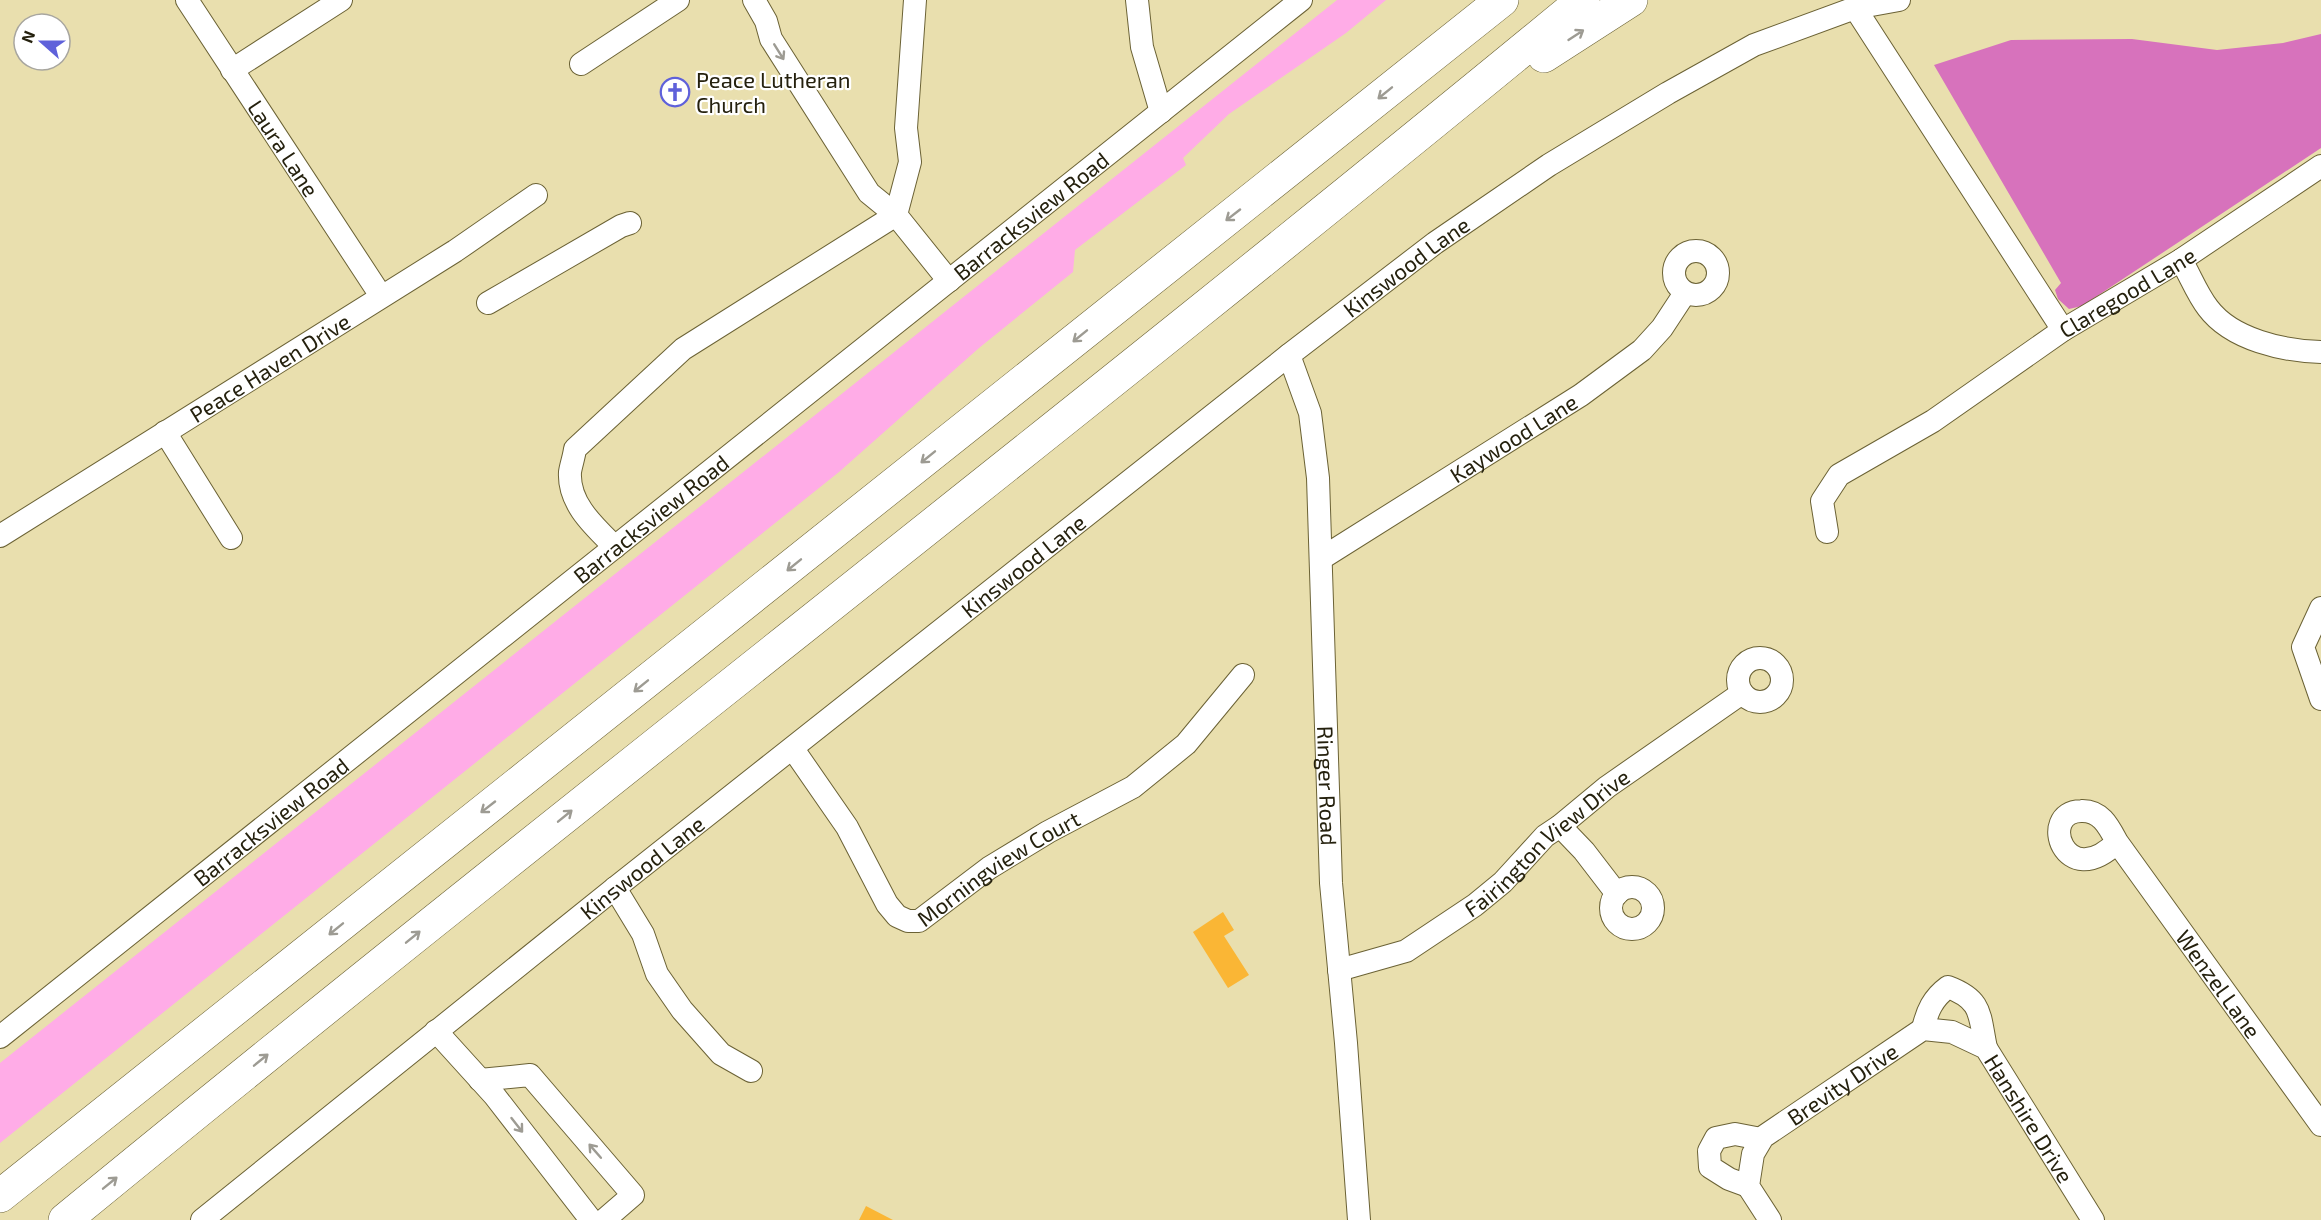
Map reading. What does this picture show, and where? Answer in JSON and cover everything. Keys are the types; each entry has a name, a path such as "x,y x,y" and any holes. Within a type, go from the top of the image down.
{"highway":[{"path":"1431,57 1478,0"},
{"path":"0,1196 1502,0"},
{"path":"65,1220 362,977 1404,148 1583,0"},
{"path":"1404,148 1631,0"}],"street":[{"name":"Laura Lane","path":"187,0 381,296"},
{"path":"232,70 341,0"},
{"path":"581,64 678,0"},
{"path":"754,0 766,21 771,39 869,193 896,215 949,281"},
{"path":"615,547 586,518 572,493 570,473 575,449 683,349 896,215 910,162 906,128 915,0"},
{"path":"1137,0 1142,47 1161,112"},
{"name":"Barracksview Road","path":"0,1037 1301,0"},
{"name":"Kinswood Lane","path":"202,1220 615,888 794,749 1289,355 1435,243 1549,165 1668,93 1754,45 1855,8 1899,0"},
{"path":"1855,8 2063,330"},
{"name":"Claregood Lane","path":"1827,532 1822,501 1839,475 1933,422 2063,330 2181,260 2321,166"},
{"name":"Peace Haven Drive","path":"0,536 455,251 536,195"},
{"path":"488,303 621,226 630,223"},
{"path":"2181,260 2209,309 2236,331 2273,346 2321,352"},
{"name":"Kaywood Lane","path":"1322,558 1581,395 1642,350 1662,328 1685,293"},
{"name":"Ringer Road","path":"1289,355 1310,413 1318,478 1331,883 1359,1220"},
{"path":"165,432 231,538"},
{"path":"2321,609 2303,647 2321,699"},
{"name":"Morningview Court","path":"794,749 847,827 887,904 897,916 908,921 919,921 1009,856 1048,832 1133,788 1186,744 1244,675"},
{"name":"Fairington View Drive","path":"1339,970 1407,951 1475,905 1503,882 1545,836 1607,787 1742,693"},
{"path":"1560,826 1584,851 1617,894"},
{"name":"Wenzel Lane","path":"2117,842 2321,1125"},
{"path":"615,888 643,934 657,974 682,1010 721,1054 751,1071"},
{"name":"Brevity Drive","path":"1923,1029 1927,1012 1938,994 1948,987 1969,996 1978,1009 1986,1048"},
{"name":"Brevity Drive","path":"1761,1139 1735,1134 1716,1138 1709,1151 1710,1167 1729,1179 1748,1186 1753,1154 1761,1139 1923,1029 1952,1032"},
{"path":"436,1031 480,1080 591,1220"},
{"name":"Hanshire Drive","path":"1952,1032 1986,1048 2093,1220"},
{"path":"480,1080 530,1075 633,1195 604,1220"},
{"path":"1748,1186 1770,1220"}],"shaded area":[{"path":"1337,0 1386,0 1346,33 1229,114 1183,158 1186,165 1075,250 1073,272 979,348 839,472 0,1143 0,1063"},
{"path":"2321,34 2321,148 2082,306 2069,309 2058,299 2055,290 2061,283 1934,65 2011,40 2132,39 2217,50 2283,43"}],"building":[{"path":"1223,912 1234,930 1224,936 1249,975 1228,988 1193,932"},
{"path":"866,1206 893,1220 859,1220"}],"place":[{"name":"Peace Lutheran Church","path":"675,92"}]}
